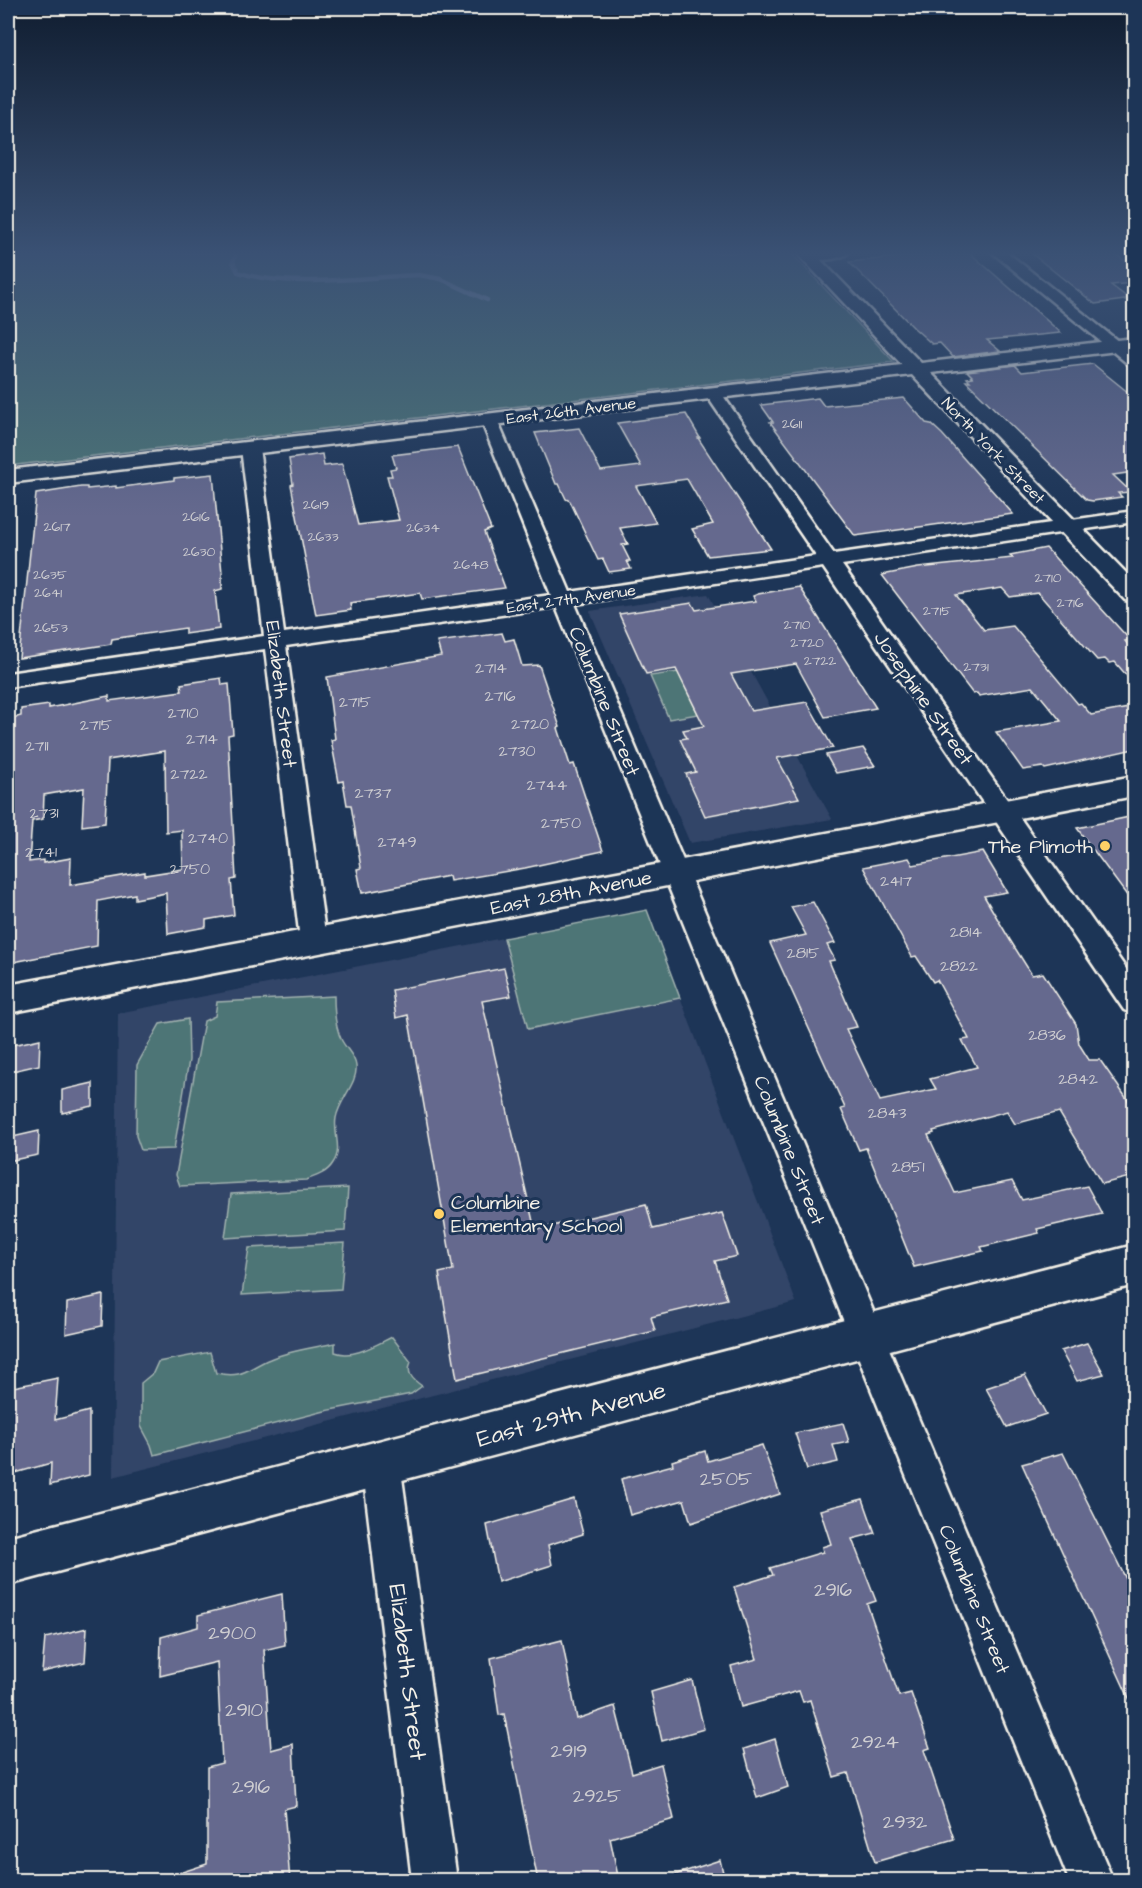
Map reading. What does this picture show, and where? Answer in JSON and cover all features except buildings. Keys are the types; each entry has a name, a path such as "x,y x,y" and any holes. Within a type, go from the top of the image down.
{"street":[{"name":"North York Street","path":"889,341 1134,595"},
{"path":"1110,341 1134,361"},
{"name":"East 26th Avenue","path":"8,477 1134,343"},
{"name":"Josephine Street","path":"713,393 1134,1002"},
{"name":"Columbine Street","path":"489,420 1091,1881"},
{"name":"Elizabeth Street","path":"250,448 313,940"},
{"name":"East 27th Avenue","path":"8,680 1134,516"},
{"name":"East 28th Avenue","path":"8,999 1134,786"},
{"name":"East 29th Avenue","path":"8,1561 1134,1265"},
{"name":"Elizabeth Street","path":"381,1463 435,1881"}],"shaded area":[{"path":"708,594 832,819 690,843 590,611"},
{"name":"Columbine Elementary School","path":"647,910 796,1302 113,1477 118,1013"}],"green space":[{"path":"8,341 874,341 894,362 8,466"},
{"path":"678,672 698,714 669,719 650,676"},
{"path":"647,910 680,998 528,1029 504,938"},
{"path":"334,996 338,1031 354,1059 356,1072 336,1118 338,1147 336,1158 331,1166 321,1174 306,1180 180,1186 176,1175 204,1021 215,1016 217,1002"},
{"path":"188,1019 189,1060 174,1149 141,1150 136,1136 137,1065 160,1024"},
{"path":"348,1188 345,1231 225,1238 231,1194"},
{"path":"345,1243 341,1289 242,1295 249,1248"},
{"path":"392,1337 411,1362 409,1369 411,1376 422,1386 411,1394 325,1411 154,1455 141,1426 141,1383 153,1373 158,1362 210,1352 216,1373 233,1375 294,1351 335,1343 335,1352 349,1354"}],"place":[{"name":"The Plimoth","path":"1105,846"},
{"name":"Columbine Elementary School","path":"439,1214"}]}
